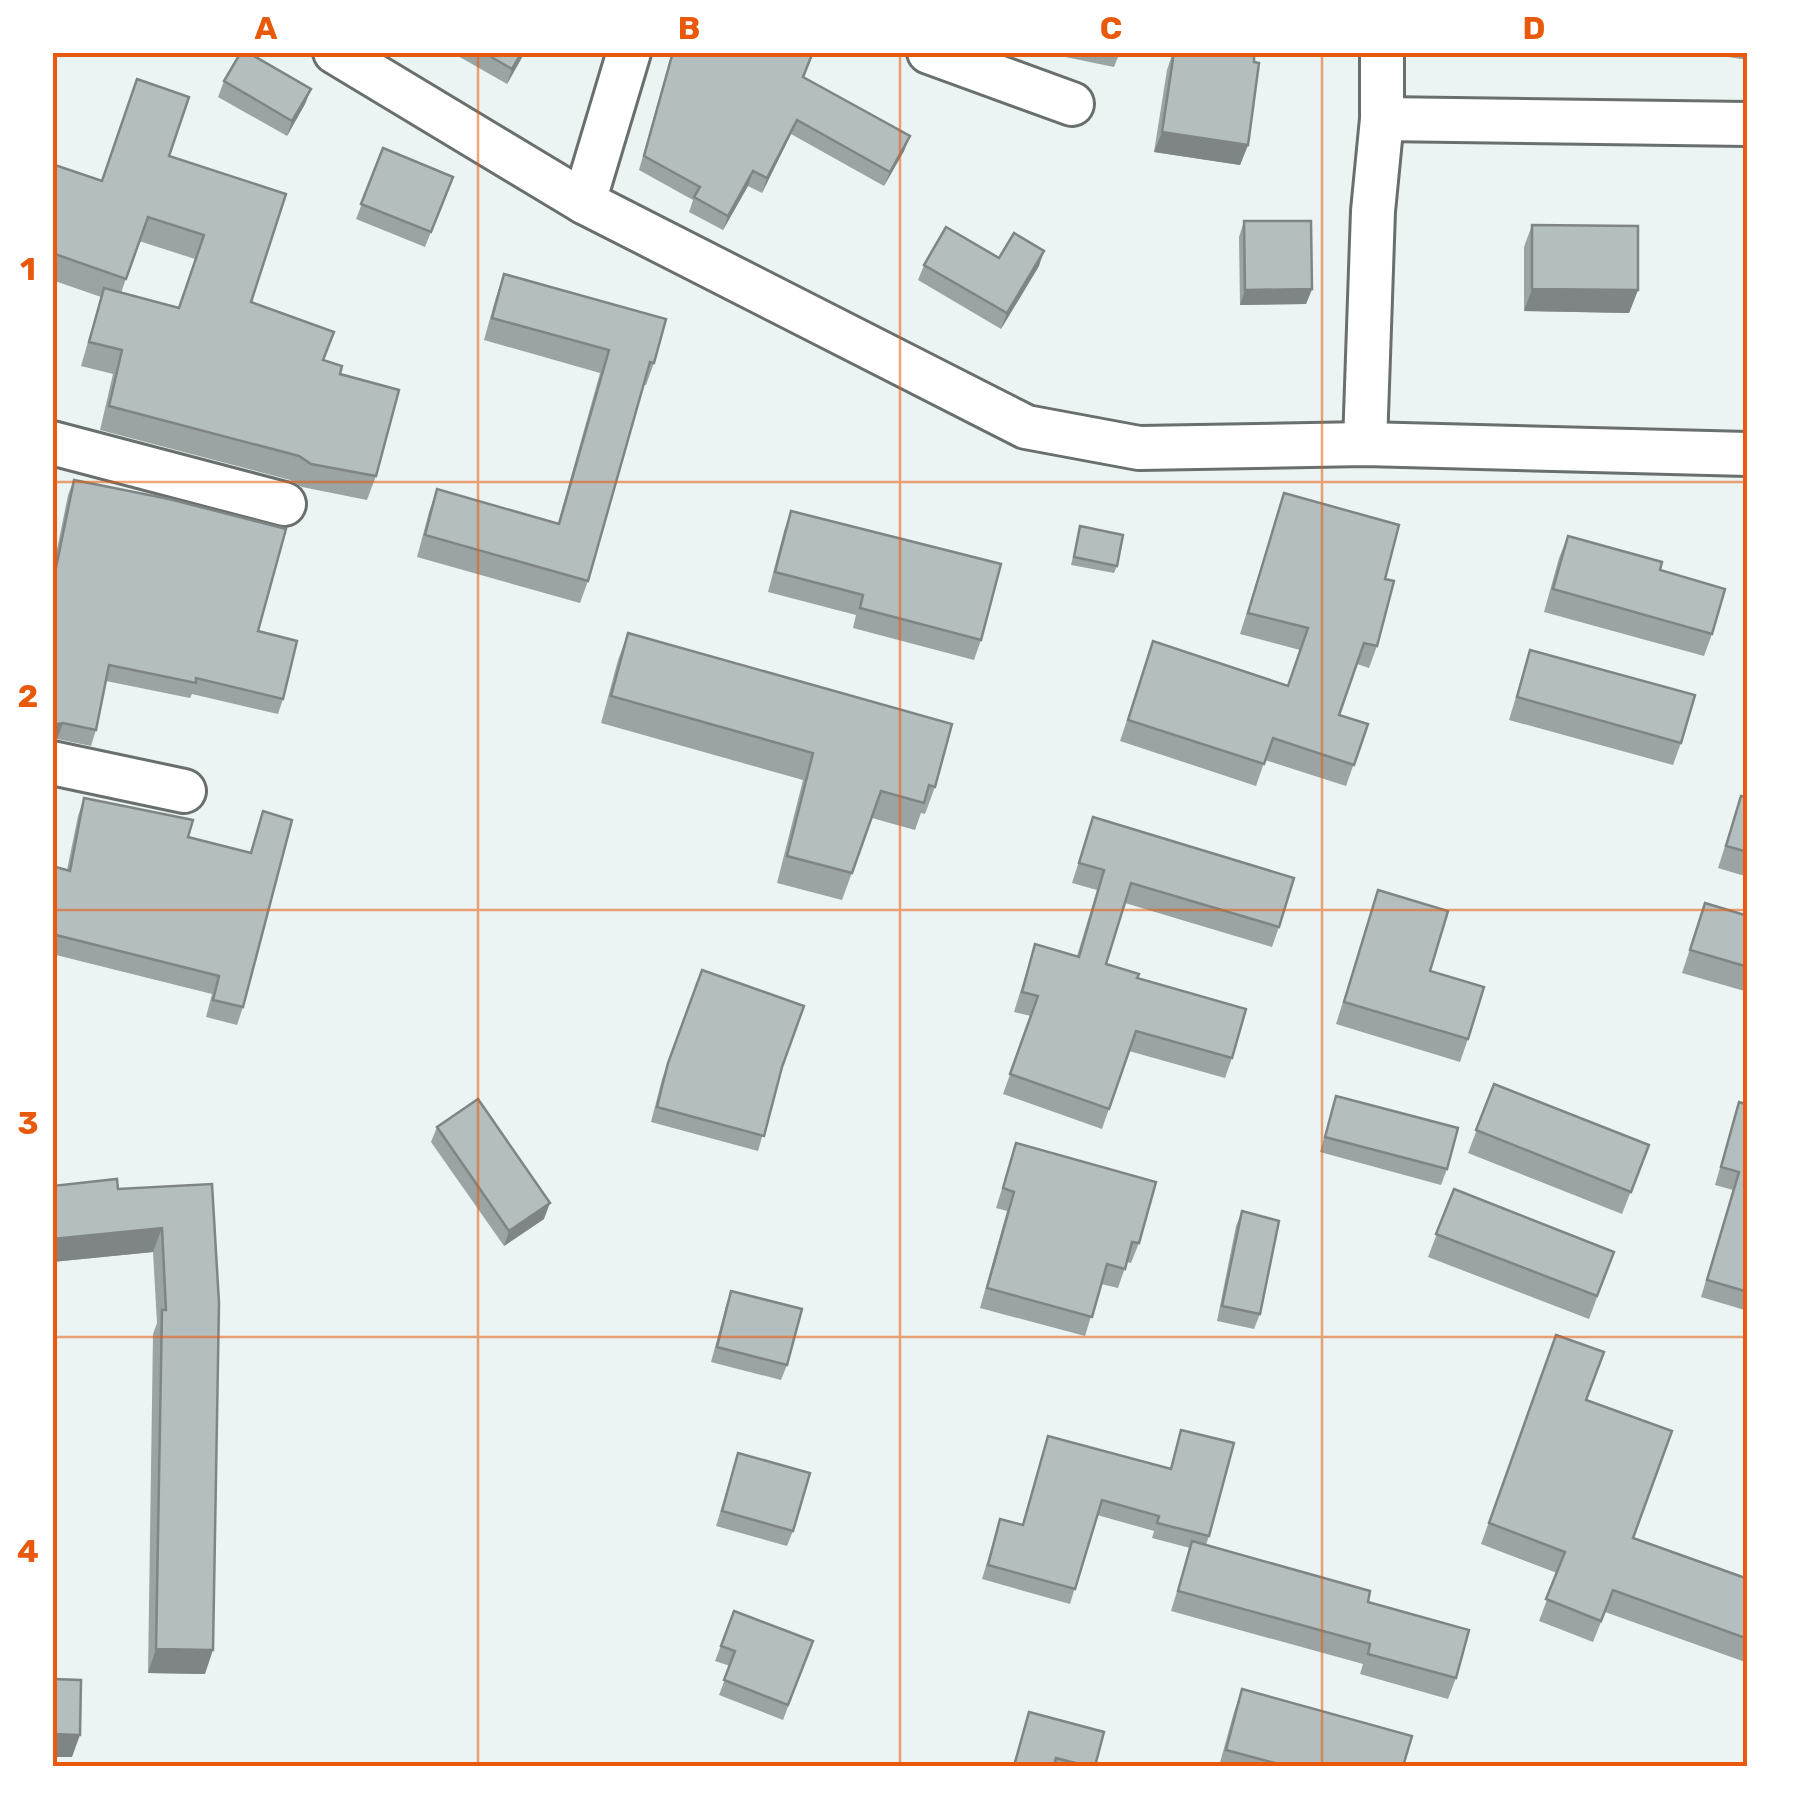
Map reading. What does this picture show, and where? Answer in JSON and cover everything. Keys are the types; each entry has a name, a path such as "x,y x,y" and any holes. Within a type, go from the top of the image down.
{"street":[{"path":"335,52 584,202 1026,428 1139,448 1365,444 1748,454"},
{"path":"584,202 629,52"},
{"path":"928,52 1072,104"},
{"path":"1365,444 1382,52"},
{"path":"1382,119 1748,124"},
{"path":"52,443 284,504"},
{"path":"52,763 184,791"}],"building":[{"path":"241,52 311,89 292,121 224,81"},
{"path":"483,52 522,52 512,69"},
{"path":"673,52 813,52 803,77 910,136 890,172 797,120 767,178 753,171 728,216 694,197 700,187 644,156"},
{"path":"1174,52 1254,52 1254,62 1259,63 1248,145 1162,132"},
{"path":"137,79 189,97 169,156 286,194 251,302 334,332 323,360 342,366 340,374 399,390 376,476 311,464 299,456 109,406 122,350 89,342 104,288 179,308 204,235 148,217 126,279 52,253 52,164 102,181"},
{"path":"383,148 453,177 431,232 361,204"},
{"path":"1244,221 1311,221 1312,289 1245,290"},
{"path":"1532,225 1638,226 1638,290 1532,289"},
{"path":"946,227 999,258 1014,233 1044,251 1007,313 924,265"},
{"path":"504,274 666,319 654,363 650,362 588,581 425,535 437,489 559,524 609,350 492,318"},
{"path":"74,480 286,529 258,631 297,641 283,699 196,678 196,683 109,665 96,730 63,723 52,725 52,587"},
{"path":"1284,493 1399,525 1385,579 1394,581 1377,646 1364,643 1339,715 1368,724 1354,765 1273,738 1264,764 1128,720 1153,641 1288,686 1308,628 1248,613"},
{"path":"791,511 1001,564 981,640 860,608 863,595 775,572"},
{"path":"1080,526 1123,535 1117,566 1074,557"},
{"path":"1568,536 1662,562 1660,570 1725,589 1712,634 1553,589"},
{"path":"628,633 952,724 935,787 929,785 924,803 881,791 852,873 787,856 813,753 611,696"},
{"path":"1530,650 1695,695 1681,743 1517,697"},
{"path":"1741,796 1748,798 1748,852 1726,846"},
{"path":"84,798 193,820 188,837 251,853 263,811 292,820 243,1007 213,1000 219,976 52,934 52,866 70,871"},
{"path":"1093,817 1294,878 1279,927 1131,883 1106,964 1139,974 1137,978 1246,1009 1232,1058 1136,1031 1109,1109 1010,1074 1038,996 1022,992 1035,944 1079,957 1104,870 1079,863"},
{"path":"1378,890 1448,911 1430,971 1484,987 1468,1039 1344,1002"},
{"path":"1705,903 1748,916 1748,967 1690,950"},
{"path":"702,970 804,1006 782,1067 764,1136 657,1107 668,1063"},
{"path":"1494,1084 1649,1145 1631,1192 1476,1130"},
{"path":"1336,1096 1458,1128 1447,1169 1325,1137"},
{"path":"478,1099 550,1203 509,1231 437,1127"},
{"path":"1739,1102 1748,1105 1748,1292 1707,1280 1739,1172 1721,1167"},
{"path":"1016,1143 1156,1182 1139,1243 1132,1242 1125,1269 1107,1264 1092,1317 987,1288 1014,1192 1003,1188"},
{"path":"117,1179 118,1189 212,1184 219,1303 213,1650 156,1649 162,1310 166,1310 162,1228 52,1239 52,1186"},
{"path":"1454,1189 1614,1252 1597,1296 1436,1234"},
{"path":"1242,1211 1279,1221 1260,1314 1222,1306"},
{"path":"731,1291 802,1309 787,1365 717,1347"},
{"path":"1556,1335 1604,1352 1586,1400 1672,1431 1633,1538 1748,1579 1748,1639 1613,1590 1601,1621 1546,1599 1565,1552 1489,1523"},
{"path":"1181,1430 1234,1443 1209,1536 1157,1523 1159,1516 1102,1500 1075,1589 988,1565 1000,1519 1023,1525 1048,1436 1171,1469"},
{"path":"738,1453 810,1473 793,1531 722,1511"},
{"path":"1192,1541 1370,1591 1368,1602 1469,1630 1456,1678 1368,1654 1370,1644 1178,1591"},
{"path":"734,1611 813,1641 788,1705 724,1680 735,1651 721,1646"},
{"path":"52,1679 81,1680 80,1735 52,1734"},
{"path":"1242,1689 1412,1736 1403,1766 1286,1766 1226,1750"},
{"path":"1029,1712 1104,1732 1095,1766 1056,1758 1054,1766 1014,1766"}]}
